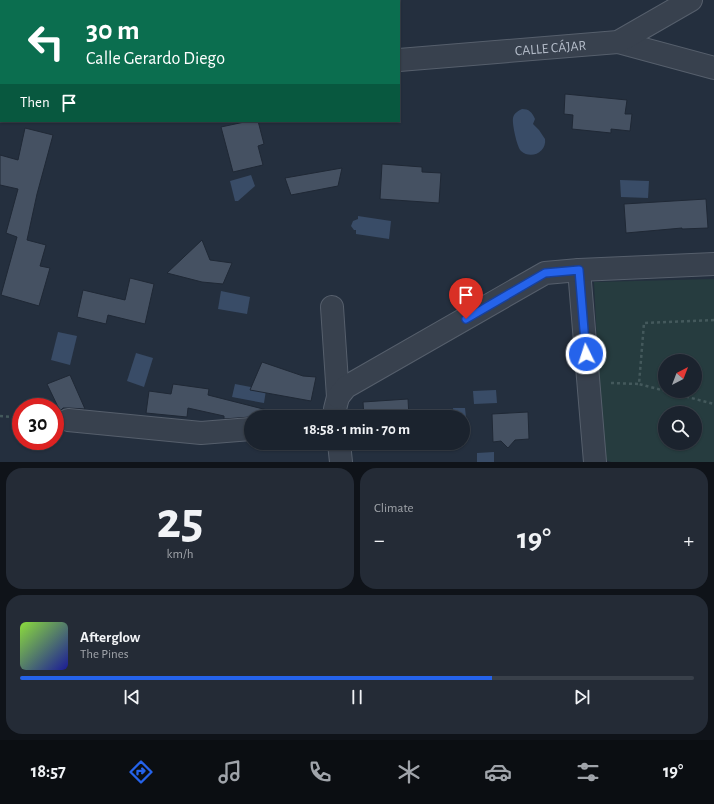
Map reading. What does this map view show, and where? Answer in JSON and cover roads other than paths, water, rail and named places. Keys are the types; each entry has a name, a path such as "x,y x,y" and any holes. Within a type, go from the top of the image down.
{"street":[{"name":"CALLE CÁJAR","path":"400,60 618,42 692,0"},
{"path":"618,42 714,68"},
{"path":"334,410 346,387 545,273 714,264"},
{"path":"579,270 595,462"},
{"path":"332,307 334,410"},
{"path":"68,420 201,433 244,430"},
{"path":"340,450 341,462"}],"water":[{"path":"522,109 528,110 531,113 535,119 533,124 545,139 544,148 534,155 525,154 519,149 515,135 513,118 515,113"},
{"path":"251,175 255,186 238,201 235,201 230,181"},
{"path":"620,180 649,181 648,198 621,197"},
{"path":"358,216 391,221 389,239 356,234 356,230 354,230 351,226 353,221 358,219"},
{"path":"221,291 250,297 247,314 218,309"},
{"path":"58,332 77,336 70,365 51,360"},
{"path":"136,353 153,358 144,387 127,381"},
{"path":"235,384 266,390 264,403 232,397"},
{"path":"496,390 497,403 474,404 473,391"},
{"path":"453,408 465,408 465,410 453,410"},
{"path":"494,452 494,462 477,462 477,453"}]}
